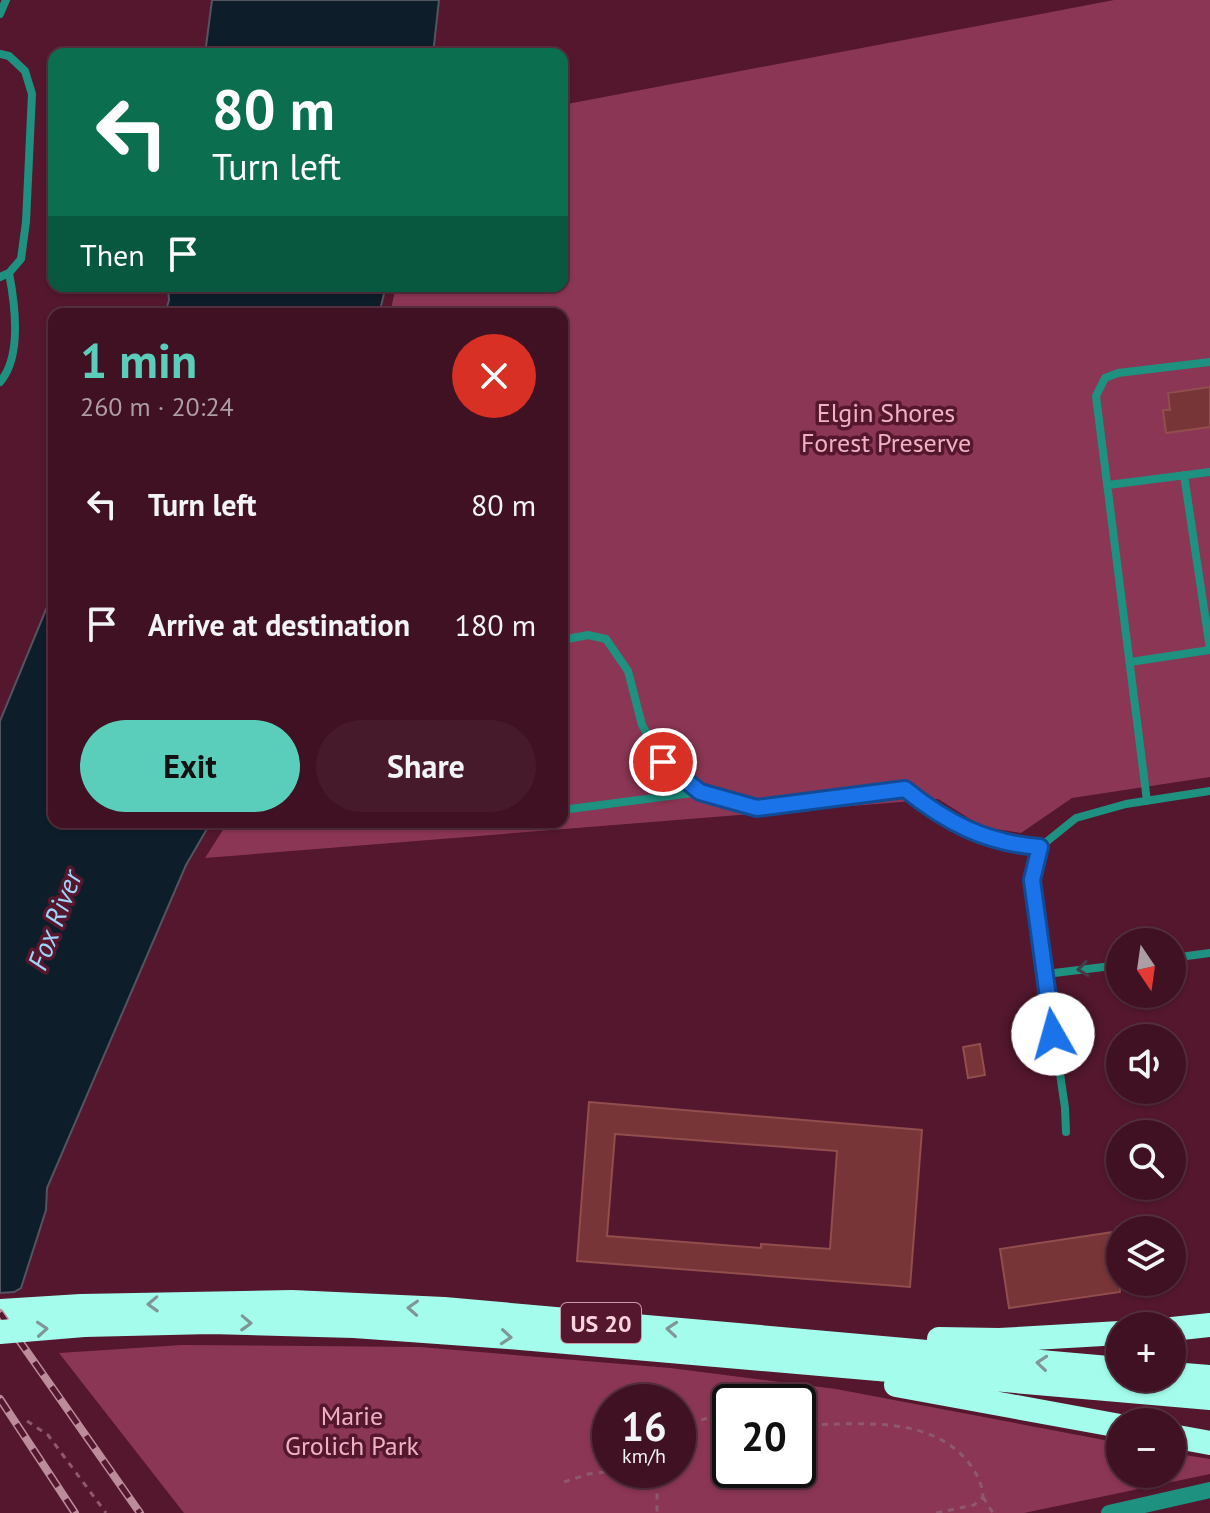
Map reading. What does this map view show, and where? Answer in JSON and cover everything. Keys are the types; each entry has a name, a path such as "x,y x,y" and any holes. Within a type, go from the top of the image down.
{"highway":[{"name":"US 20","path":"0,1332 83,1316 307,1303 444,1309 1106,1368"},
{"name":"US 20","path":"0,1311 354,1326 1210,1398"},
{"path":"1186,1328 1210,1325"},
{"path":"721,1334 999,1340 1106,1334"},
{"path":"748,1359 1106,1423"},
{"path":"1186,1375 1210,1377"},
{"path":"1186,1439 1210,1443"}],"street":[{"path":"1109,1513 1210,1490"}],"lane":[{"path":"0,14 6,0"},
{"path":"0,54 9,56 25,71 32,94 26,222 21,259 9,273 0,277"},
{"path":"0,382 10,370 15,308 9,273"},
{"path":"1147,801 1096,396 1105,378 1118,373 1210,362"},
{"path":"1108,485 1210,472"},
{"path":"1130,662 1210,650 1184,475"},
{"path":"1198,570 1210,568"},
{"path":"568,639 588,635 606,639 628,671 642,725 663,762 700,792"},
{"path":"568,809 700,792 757,808 905,789 958,827 1009,845 1040,847"},
{"path":"1066,1132 1032,880 1040,847 1076,818 1147,801 1210,791"},
{"path":"1186,956 1210,953"},
{"path":"1046,974 1106,967"}],"path":[{"path":"27,1421 48,1435 106,1513"},
{"path":"816,1425 892,1426 923,1431 956,1448 982,1484 983,1497 993,1513"},
{"path":"564,1482 592,1474"},
{"path":"655,1488 657,1513"},
{"path":"936,1513 974,1505 983,1497"}],"green space":[{"name":"Elgin Shores Forest Preserve","path":"1114,0 1210,0 1210,777 1072,798 1021,833 983,827 938,799 205,858 224,828 568,828 568,308 391,308 395,292 568,292 568,104"},
{"name":"Marie Grolich Park","path":"182,1345 420,1347 670,1368 796,1384 712,1384 712,1488 816,1488 816,1386 1106,1440 1106,1488 1143,1488 1024,1513 184,1513 59,1353"},
{"name":"Marie Grolich Park","path":"1186,1455 1210,1459 1210,1474 1186,1479"}],"water":[{"path":"212,0 439,0 434,48 206,48"},
{"path":"168,292 384,292 380,308 167,308"},
{"name":"Fox River","path":"48,605 48,828 208,828 186,865 47,1188 46,1210 21,1288 0,1293 0,721"}],"building":[{"path":"1210,387 1210,427 1166,433 1163,410 1170,410 1168,393"},
{"path":"980,1044 985,1075 968,1078 963,1047"},
{"path":"589,1102 922,1130 910,1287 577,1261","holes":["615,1134 837,1151 830,1249 761,1244 761,1248 607,1236"]},
{"path":"1106,1233 1106,1294 1009,1308 1000,1249"}],"railway":[{"path":"0,1313 140,1513"},
{"path":"0,1399 75,1513"}],"route":[{"path":"663,762 700,792 757,808 905,789 958,827 1009,845 1040,847 1032,880 1053,1034"}]}
